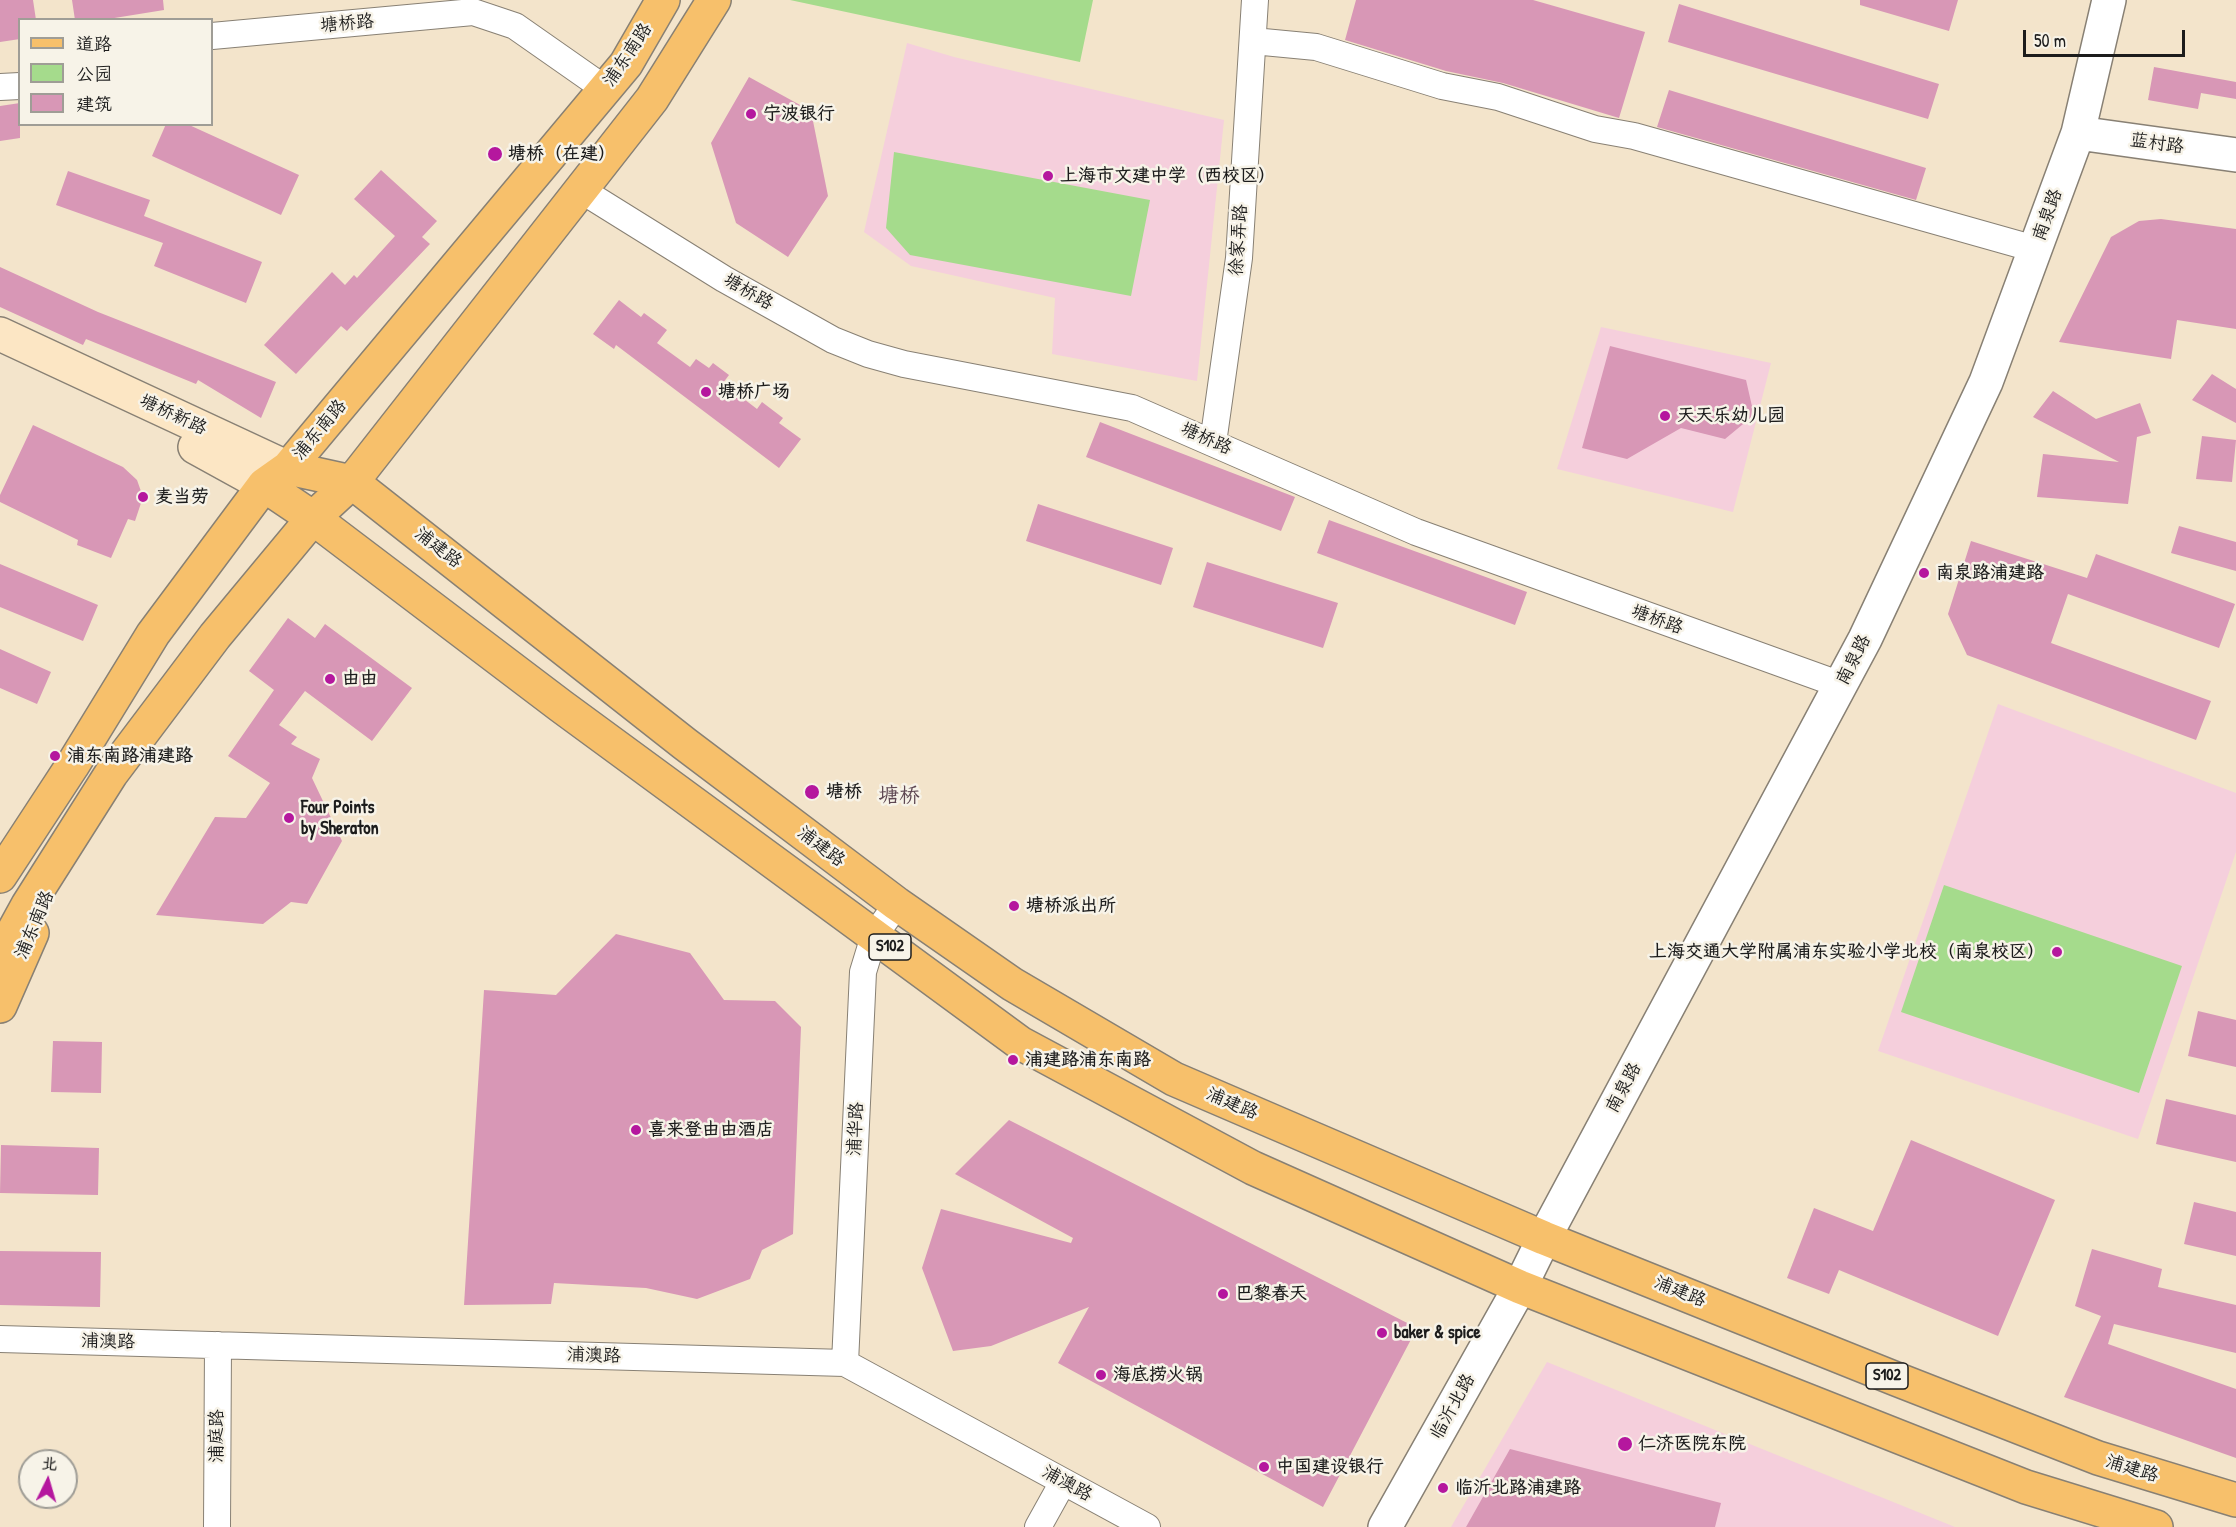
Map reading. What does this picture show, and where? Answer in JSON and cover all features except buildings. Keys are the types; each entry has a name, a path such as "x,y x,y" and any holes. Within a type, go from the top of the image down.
{"main road":[{"name":"浦东南路","path":"0,876 72,766 153,634 276,477 626,64 663,0"},
{"name":"浦东南路","path":"0,956 28,904 111,774 215,636 313,518 352,482 652,99 714,0"},
{"name":"塘桥新路","path":"0,334 276,477 313,518"},
{"name":"塘桥新路","path":"0,356 168,432 276,477 352,482"},
{"name":"浦建路","path":"352,482 685,744 897,904 1012,984 1174,1079 1544,1238 2098,1458 2236,1500"},
{"name":"S102","path":"313,518 561,706 1020,1043 1253,1168 1520,1287 2026,1486 2156,1527"},
{"name":"浦东南路","path":"0,1006 67,844"}],"street":[{"name":"徐家弄路","path":"1214,443 1239,258 1256,0"},
{"name":"南泉路","path":"1520,1287 1544,1238 1841,686 1986,382 2078,133 2109,0"},
{"name":"塘桥路","path":"213,36 449,7 473,12 515,26 605,89"},
{"path":"1253,41 1316,47 1442,86 1498,97 1595,129 1634,136 2035,249"},
{"path":"0,87 18,86"},
{"name":"蓝村路","path":"2078,133 2236,155"},
{"name":"塘桥路","path":"581,190 724,279 833,340 867,354 904,364 1115,402 1162,419 1416,532 1841,686"},
{"name":"浦华路","path":"845,1363 863,972 874,936 897,904"},
{"name":"临沂北路","path":"1385,1527 1520,1287"},
{"name":"浦澳路","path":"0,1339 845,1363 1147,1527"},
{"name":"浦庭路","path":"217,1527 218,1345"},
{"path":"1038,1527 1063,1482"}],"shaded area":[{"name":"上海市文建中学（西校区）","path":"907,43 954,57 1224,120 1197,381 1052,354 1055,298 911,266 864,232"},
{"name":"天天乐幼儿园","path":"1601,327 1771,363 1733,512 1557,469"},
{"name":"上海交通大学附属浦东实验小学北校（南泉校区）","path":"1998,704 2236,793 2236,852 2138,1139 1878,1051"},
{"name":"仁济医院东院","path":"1547,1362 1955,1527 1451,1527"}],"green space":[{"path":"790,0 1093,0 1080,62"},
{"path":"894,152 1150,200 1131,296 910,255 886,228"},
{"path":"1944,885 2182,966 2139,1093 1901,1012"}],"place":[{"name":"宁波银行","path":"751,114"},
{"name":"塘桥（在建）","path":"495,154"},
{"name":"上海市文建中学（西校区）","path":"1048,176"},
{"name":"塘桥广场","path":"706,392"},
{"name":"天天乐幼儿园","path":"1665,416"},
{"name":"麦当劳","path":"143,497"},
{"name":"南泉路浦建路","path":"1924,573"},
{"name":"由由","path":"330,679"},
{"name":"浦东南路浦建路","path":"55,756"},
{"name":"塘桥","path":"812,792"},
{"name":"Four Points by Sheraton","path":"289,818"},
{"name":"塘桥派出所","path":"1014,906"},
{"name":"上海交通大学附属浦东实验小学北校（南泉校区）","path":"2057,952"},
{"name":"浦建路浦东南路","path":"1013,1060"},
{"name":"喜来登由由酒店","path":"636,1130"},
{"name":"巴黎春天","path":"1223,1294"},
{"name":"baker & spice","path":"1382,1333"},
{"name":"海底捞火锅","path":"1101,1375"},
{"name":"仁济医院东院","path":"1625,1444"},
{"name":"中国建设银行","path":"1264,1467"},
{"name":"临沂北路浦建路","path":"1443,1488"}],"district":[{"name":"塘桥","path":"899,796"}]}
